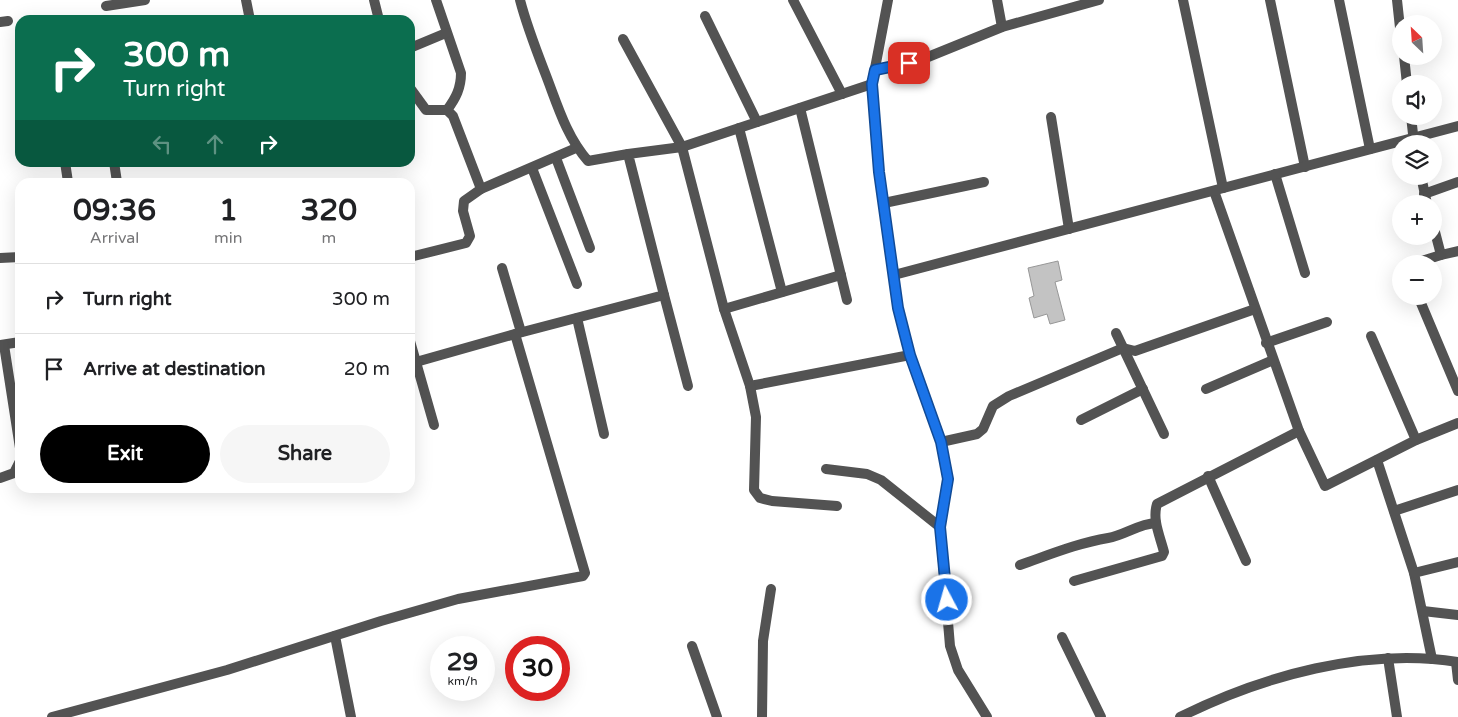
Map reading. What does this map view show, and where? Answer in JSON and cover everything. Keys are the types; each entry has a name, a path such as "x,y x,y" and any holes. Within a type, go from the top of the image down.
{"street":[{"path":"106,6 145,0"},
{"path":"246,0 249,15"},
{"path":"374,0 378,15"},
{"path":"436,0 461,73 461,84 456,97 447,110"},
{"path":"520,0 564,123 576,148 588,161 682,147 872,84"},
{"path":"792,0 842,94"},
{"path":"888,0 872,84 884,203 898,308 910,355 941,442 948,479 940,527 950,646 958,670 986,717"},
{"path":"997,0 1002,27"},
{"path":"875,70 922,59 1066,4 1099,0"},
{"path":"1183,0 1218,189 1266,343 1299,431 1325,486 1416,440 1458,423"},
{"path":"1270,0 1305,167"},
{"path":"1339,0 1370,149"},
{"path":"1397,0 1399,15"},
{"path":"705,16 757,122"},
{"path":"415,46 446,33"},
{"path":"622,39 682,147 724,309 750,386 756,417 754,490 760,498 772,501 837,506"},
{"path":"415,95 426,110 447,110"},
{"path":"800,108 847,300"},
{"path":"447,110 456,122 481,190"},
{"path":"1051,117 1069,229"},
{"path":"1432,135 1458,126"},
{"path":"739,128 782,292"},
{"path":"894,275 1370,149 1392,145"},
{"path":"415,256 466,243 469,240 464,201 481,190 576,148"},
{"path":"628,154 688,386"},
{"path":"556,158 590,248"},
{"path":"532,168 576,284"},
{"path":"1275,174 1306,273"},
{"path":"884,203 984,182"},
{"path":"1434,195 1458,182"},
{"path":"1438,245 1441,255 1458,251"},
{"path":"0,258 15,257"},
{"path":"52,717 227,670 458,599 584,576 585,573 518,333 502,268"},
{"path":"724,309 841,275"},
{"path":"416,362 664,295"},
{"path":"1422,305 1458,391"},
{"path":"941,442 977,434 983,429 993,406 1009,396 1123,348 1135,351 1254,309"},
{"path":"577,318 604,434"},
{"path":"1266,343 1327,322"},
{"path":"1116,333 1164,434"},
{"path":"1371,336 1416,440"},
{"path":"15,343 2,345 15,419"},
{"path":"750,386 910,355"},
{"path":"415,358 434,425"},
{"path":"1206,389 1273,360"},
{"path":"1081,420 1143,389"},
{"path":"1074,581 1162,556 1164,552 1154,511 1157,504 1208,476 1299,431"},
{"path":"1377,460 1414,573 1432,659"},
{"path":"826,469 867,474 881,480 940,527"},
{"path":"0,478 15,471"},
{"path":"1208,476 1246,562"},
{"path":"1394,511 1458,490"},
{"path":"1020,565 1093,540 1109,538 1138,526 1156,523"},
{"path":"1414,573 1458,562"},
{"path":"762,717 763,641 771,589"},
{"path":"1423,611 1458,615"},
{"path":"335,636 351,717"},
{"path":"1062,637 1101,717"},
{"path":"692,646 716,717"},
{"path":"1388,658 1397,717"},
{"path":"1180,717 1234,694 1291,676 1353,661 1388,658 1432,659 1457,662 1458,680"}],"building":[{"path":"1058,261 1062,280 1055,282 1065,320 1050,324 1047,314 1034,318 1029,298 1034,296 1028,268"}],"route":[{"path":"909,63 875,70 872,84 879,172 898,308 910,355 941,442 948,479 940,527 947,600"}]}
